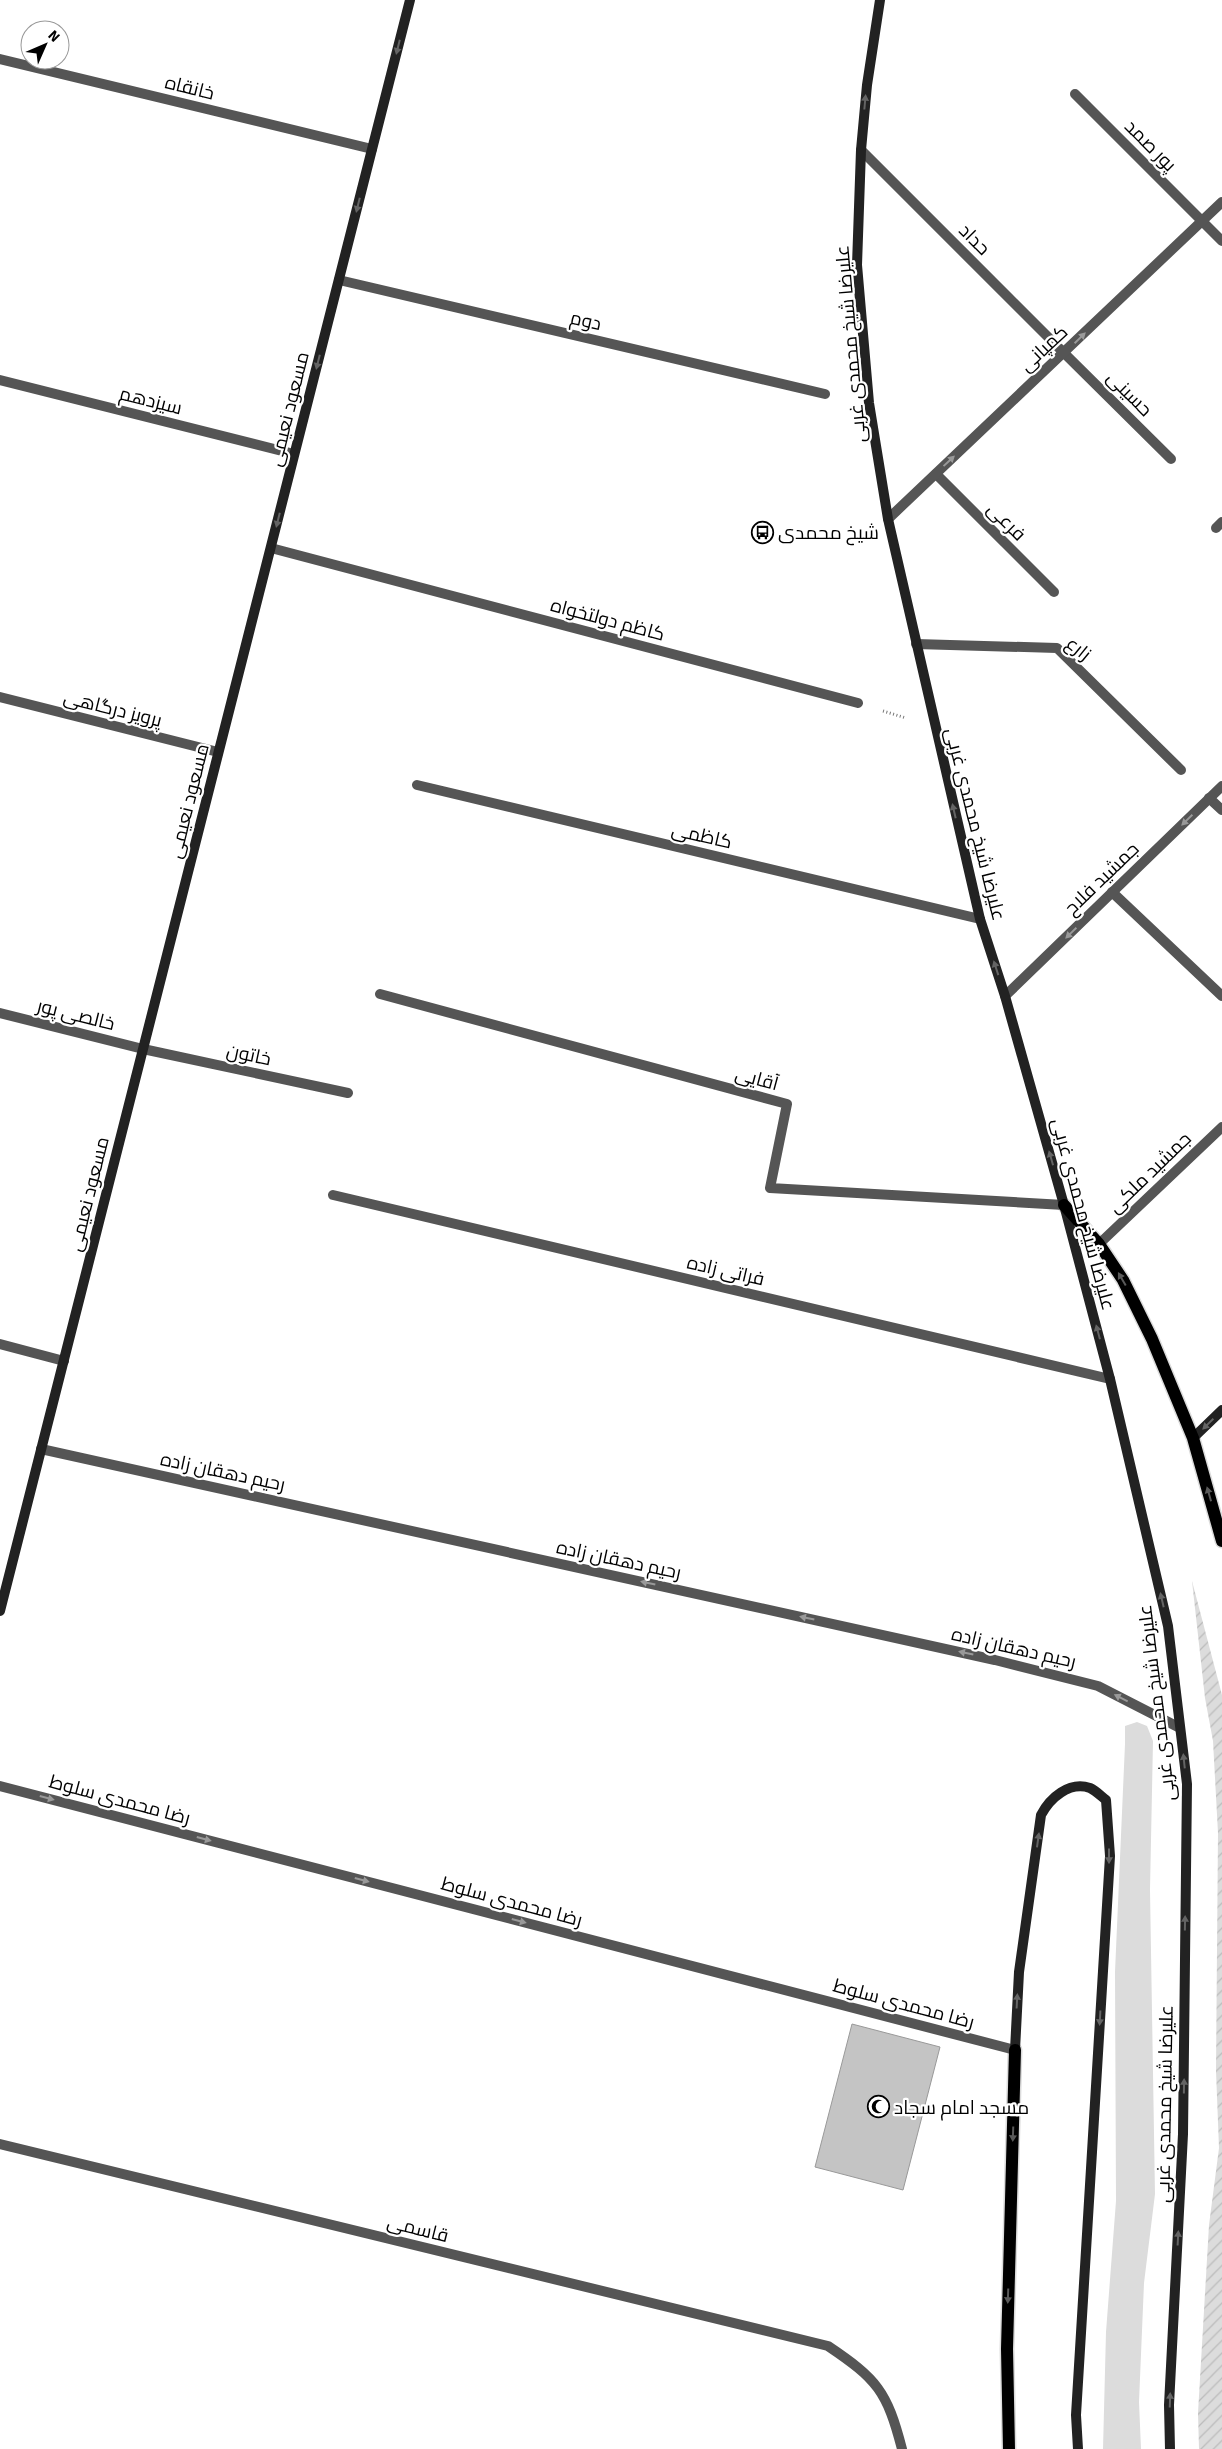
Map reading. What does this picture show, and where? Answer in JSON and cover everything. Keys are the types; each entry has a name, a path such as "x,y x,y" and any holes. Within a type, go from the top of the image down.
{"main road":[{"path":"1064,1205 1099,1244 1122,1280 1152,1339 1193,1438 1222,1541"},
{"path":"1009,2449 1007,2349 1015,2050"}],"street":[{"name":"مسعود نعیمی","path":"0,1611 410,0"},
{"name":"علیرضا شیخ محمدی غربی","path":"880,0 867,85 861,150 857,265 868,403 888,519 980,919 1005,996 1064,1205 1110,1379 1168,1626 1187,1784 1183,2134 1169,2405 1170,2449"},
{"name":"خانقاه","path":"0,58 372,149"},
{"name":"پور صمد","path":"1075,94 1222,241"},
{"name":"حداد","path":"861,150 1064,353"},
{"name":"کمپانی","path":"888,519 1222,202"},
{"name":"دوم","path":"339,280 825,394"},
{"name":"حسینی","path":"1064,353 1172,459"},
{"name":"سیزدهم","path":"0,380 294,454"},
{"name":"فرعی","path":"936,474 1054,592"},
{"name":"کاظم دولتخواه","path":"270,548 858,703"},
{"name":"زارع","path":"916,644 1057,648 1181,770"},
{"name":"پرویز درگاهی","path":"0,697 218,752"},
{"name":"کاظمی","path":"416,785 980,919"},
{"name":"جمشید فلاح","path":"1005,996 1222,786"},
{"path":"1209,798 1222,810"},
{"path":"1112,892 1222,996"},
{"name":"آقایی","path":"380,994 787,1104 770,1188 1064,1205"},
{"name":"خالصی پور","path":"0,1013 143,1049"},
{"name":"خاتون","path":"143,1049 348,1093"},
{"name":"جمشید ملکی","path":"1099,1244 1222,1127"},
{"name":"فراتی زاده","path":"333,1195 1110,1379"},
{"path":"0,1344 64,1361"},
{"path":"1193,1438 1222,1410"},
{"name":"رحیم دهقان زاده","path":"41,1449 994,1660 1098,1686 1180,1728"},
{"name":"رضا محمدی سلوط","path":"0,1786 1015,2050"},
{"path":"1015,2050 1019,1972 1041,1815 1048,1802 1062,1792 1076,1786 1091,1788 1106,1800 1110,1856 1076,2415 1078,2449"},
{"name":"قاسمی","path":"0,2144 828,2346 860,2368 883,2393 895,2420 902,2449"}],"path":[{"path":"858,703 935,728"}],"shaded area":[{"path":"1192,1581 1222,1695 1222,2449 1199,2449 1198,2413 1209,2225 1219,2148 1216,2071 1218,1833 1213,1741 1205,1698"},
{"path":"1137,1722 1147,1726 1153,1741 1150,1890 1155,2194 1144,2283 1139,2402 1141,2449 1103,2449 1106,2332 1116,2201 1115,1972 1125,1726"}],"building":[{"name":"مسجد امام سجاد","path":"852,2024 940,2047 903,2190 815,2167"}],"place":[{"name":"شیخ محمدی","path":"762,532"},
{"name":"مسجد امام سجاد","path":"878,2107"}]}
